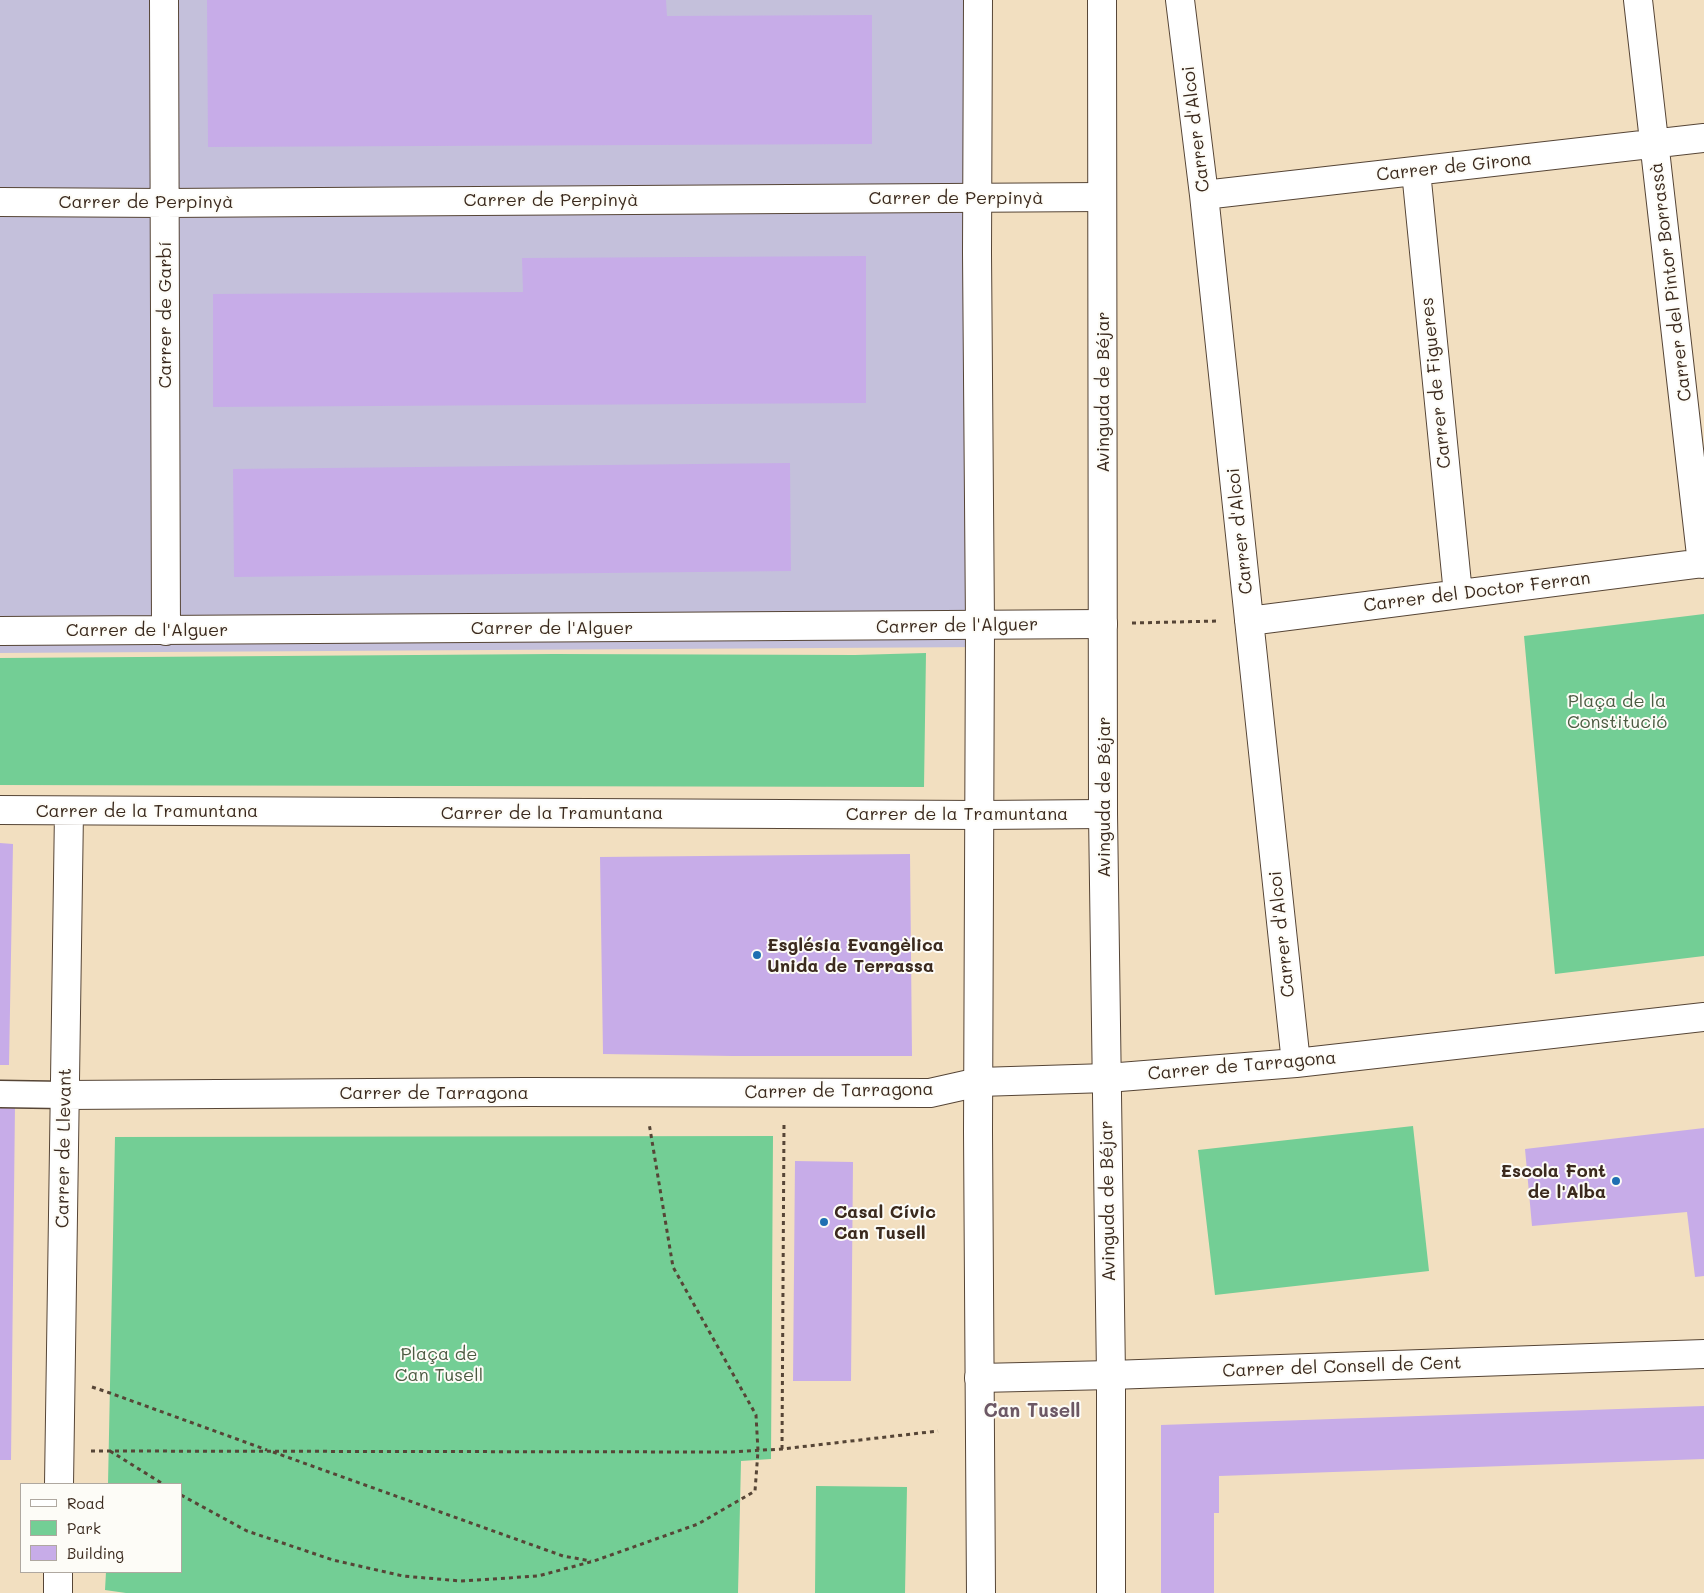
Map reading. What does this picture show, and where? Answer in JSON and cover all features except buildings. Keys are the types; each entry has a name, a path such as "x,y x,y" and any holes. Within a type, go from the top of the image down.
{"street":[{"name":"Carrer de Garbí","path":"164,0 166,630"},
{"path":"978,0 977,197 980,626 979,1378 981,1593"},
{"name":"Avinguda de Béjar","path":"1102,0 1103,814 1111,1375 1111,1593"},
{"name":"Carrer d'Alcoi","path":"1180,0 1204,195 1296,1063"},
{"name":"Carrer del Pintor Borrassà","path":"1638,0 1703,563"},
{"name":"Carrer de Girona","path":"1204,195 1704,138"},
{"name":"Carrer de Figueres","path":"1416,171 1458,594"},
{"name":"Carrer de Perpinyà","path":"0,202 165,203 1102,197"},
{"name":"Carrer del Doctor Ferran","path":"1249,621 1703,563"},
{"name":"Carrer de l'Alguer","path":"0,631 1103,624"},
{"name":"Carrer de la Tramuntana","path":"0,810 1103,814"},
{"name":"Carrer de Llevant","path":"59,1483 69,811"},
{"name":"Carrer de Tarragona","path":"0,1094 930,1093 979,1082 1107,1078 1296,1063 1704,1017"},
{"name":"Carrer del Consell de Cent","path":"979,1378 1704,1354"},
{"path":"58,1573 58,1593"}],"path":[{"path":"1103,624 1249,621"},
{"path":"782,1448 784,1119"},
{"path":"182,1496 247,1531 333,1560 403,1576 460,1581 538,1576 594,1561 698,1524 755,1491 758,1451 756,1415 673,1267 649,1122"},
{"path":"92,1387 563,1556 594,1561"},
{"path":"91,1450 758,1451 938,1431"},
{"path":"109,1450 161,1483"}],"shaded area":[{"path":"0,0 973,0 986,647 0,653"}],"green space":[{"name":"Plaça de la Constitució","path":"1704,614 1704,956 1555,974 1524,636"},
{"path":"926,653 924,787 0,785 0,658 554,654 855,655"},
{"path":"1413,1126 1429,1271 1215,1295 1198,1150"},
{"name":"Plaça de Can Tusell","path":"773,1136 771,1459 741,1461 738,1593 126,1593 105,1590 106,1573 182,1573 182,1483 108,1483 115,1137"},
{"path":"816,1486 907,1487 905,1593 815,1593"}],"place":[{"name":"Església Evangèlica Unida de Terrassa","path":"757,955"},
{"name":"Escola Font de l'Alba","path":"1616,1181"},
{"name":"Casal Cívic Can Tusell","path":"824,1222"}],"district":[{"name":"Can Tusell","path":"1032,1411"}]}
